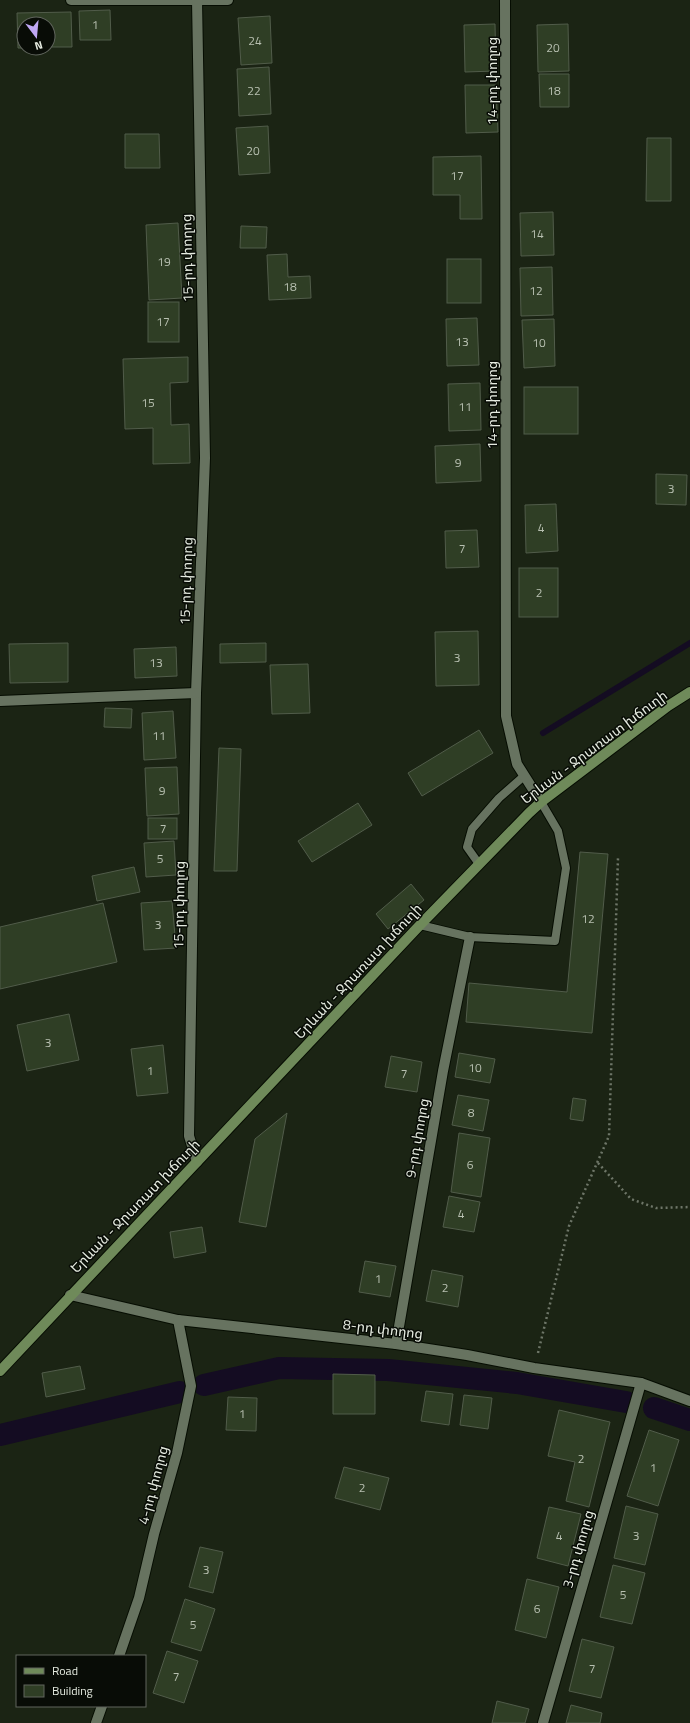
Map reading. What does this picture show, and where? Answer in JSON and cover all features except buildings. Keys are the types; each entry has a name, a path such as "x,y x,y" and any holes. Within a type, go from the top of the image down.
{"main road":[{"name":"Երևան - Ջրառատ խճուղի","path":"0,1371 420,925 541,802 668,706 690,692"}],"street":[{"path":"71,0 228,0"},
{"name":"15-րդ փողոց","path":"197,0 205,458 196,693 189,1136 197,1162"},
{"name":"14-րդ փողոց","path":"506,0 506,716 517,764 541,802"},
{"path":"0,701 196,693"},
{"name":"9-րդ փողոց","path":"396,1344 443,1071 470,937"},
{"name":"8-րդ փողոց","path":"70,1295 178,1320 396,1344 467,1355 534,1368 641,1383 690,1401"},
{"name":"4-րդ փողոց","path":"119,1655 139,1598 154,1534 177,1453 192,1386 178,1320"},
{"name":"3-րդ փողոց","path":"543,1723 641,1383"},
{"path":"96,1723 102,1707"}],"lane":[{"path":"480,864 467,847 472,829 499,798 524,776"},
{"path":"420,925 470,937 555,941 566,868 558,831 541,802"}],"path":[{"path":"534,1368 569,1226 610,1136 618,858"},
{"path":"598,1163 631,1199 656,1208 690,1207"}],"waterway":[{"path":"543,733 690,643"},
{"path":"204,1385 279,1368 388,1370 517,1383 626,1402"},
{"path":"0,1435 180,1392"},
{"path":"654,1408 690,1420"}]}
